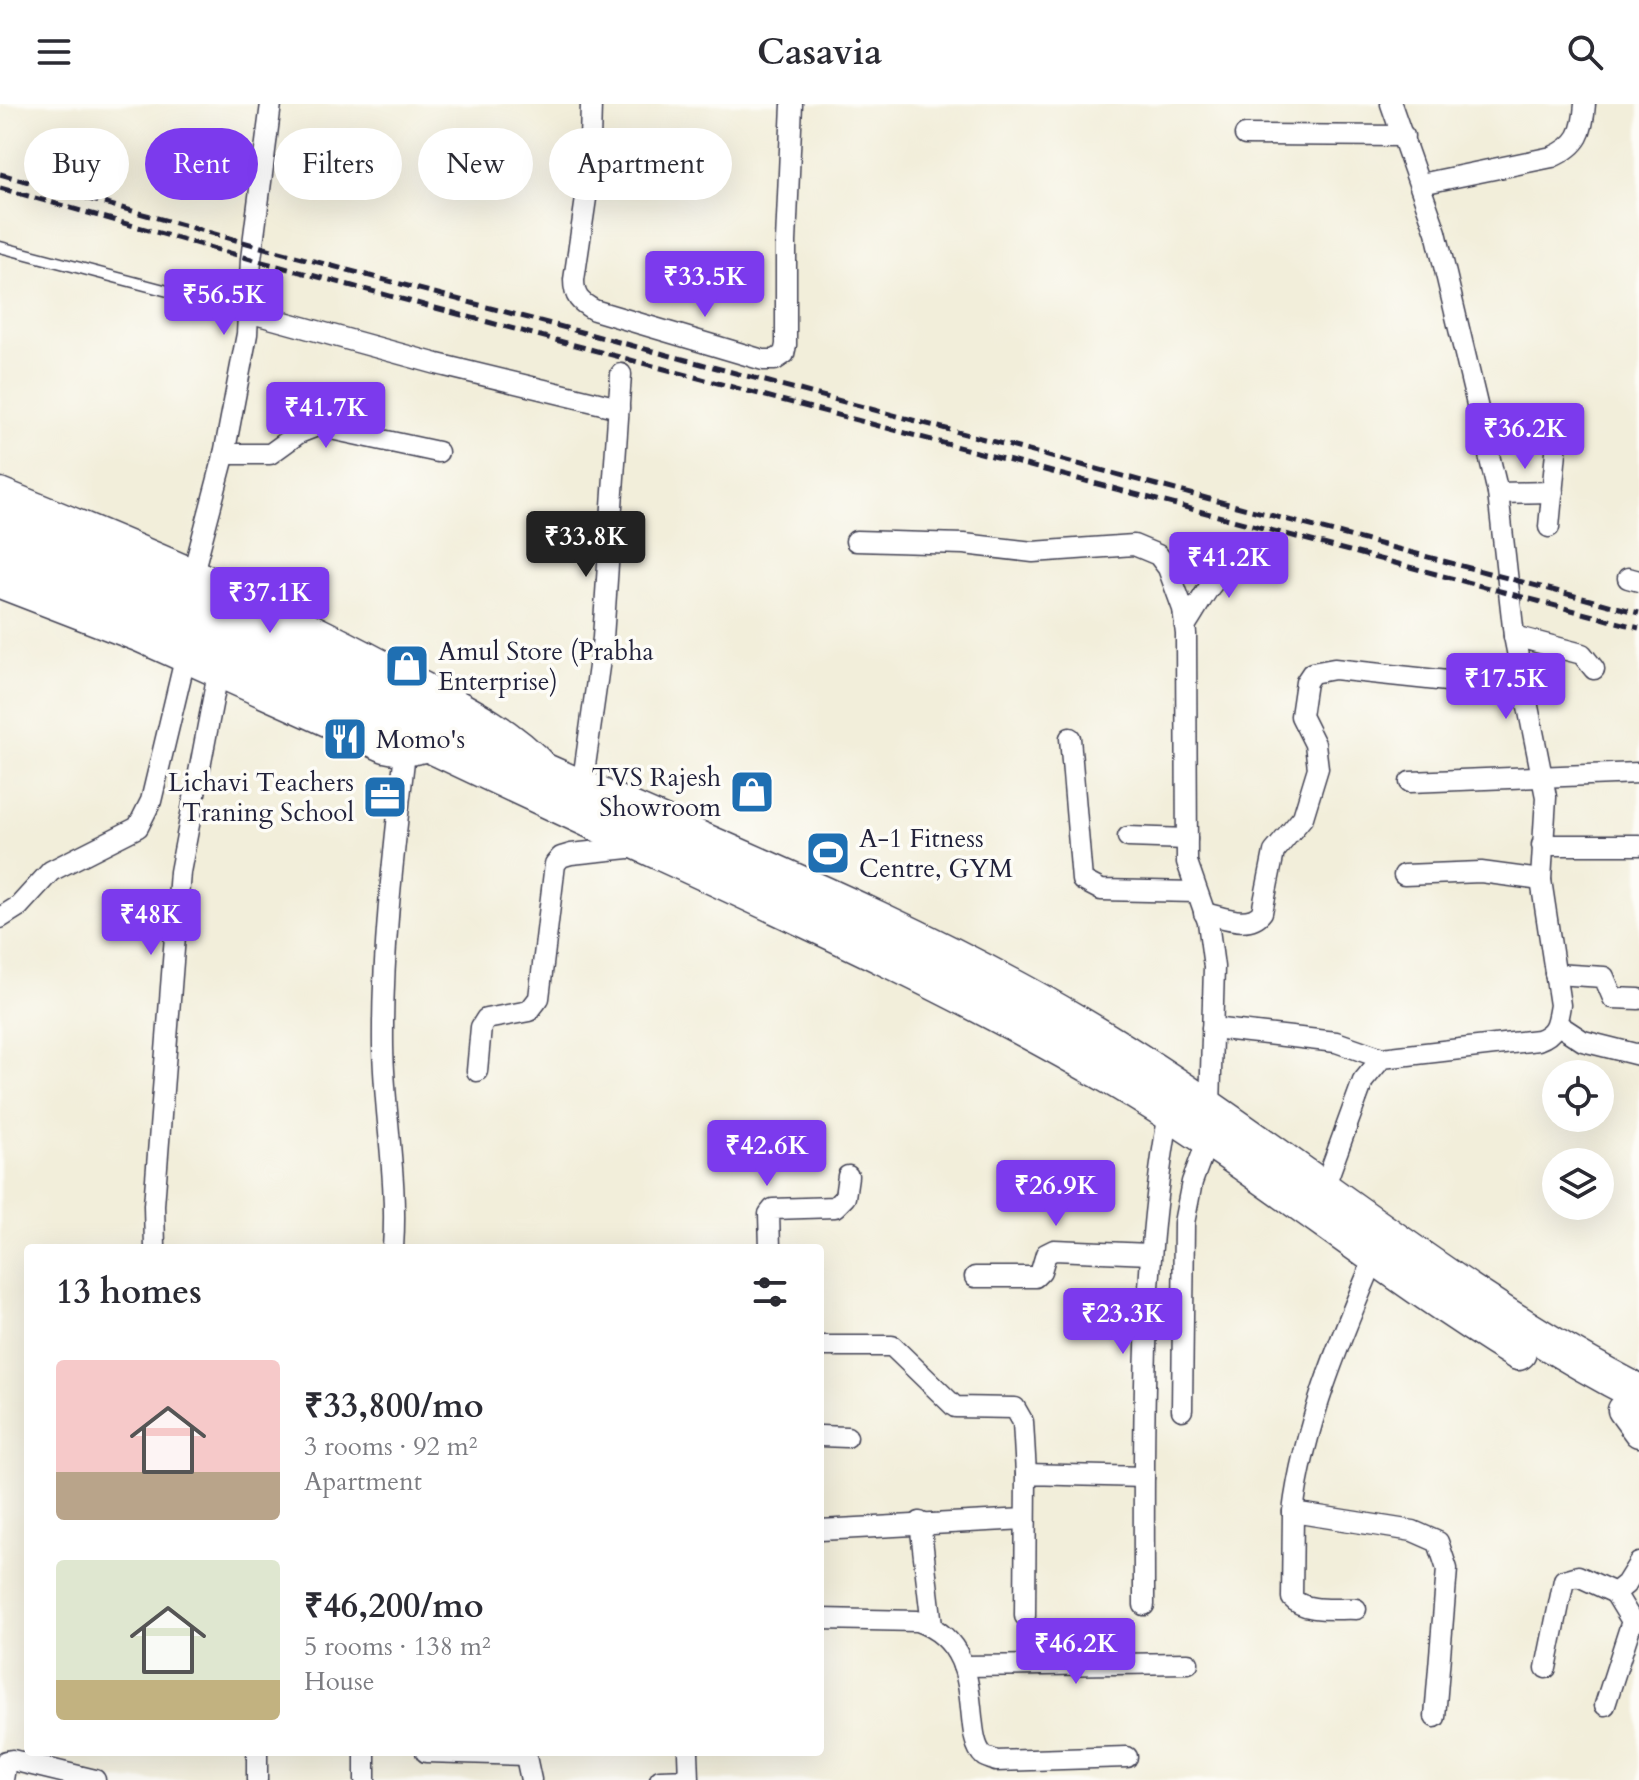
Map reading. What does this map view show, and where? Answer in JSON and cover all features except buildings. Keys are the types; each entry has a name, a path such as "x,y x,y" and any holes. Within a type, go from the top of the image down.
{"highway":[{"path":"0,519 275,653 548,771 1003,981 1132,1056 1374,1259 1517,1352 1635,1413"},
{"path":"0,552 275,653 419,749 646,846 912,969 1085,1062 1169,1113 1209,1123 1324,1188 1514,1322 1635,1413"}],"street":[{"path":"193,573 224,454 248,312 271,104"},
{"path":"591,104 589,178 574,280 574,292 580,302 594,310 775,360 784,354 786,345 786,242 792,104"},
{"path":"1212,1028 1336,1042 1382,1058 1538,1040 1549,1036 1557,1024 1560,1005 1541,880 1546,797 1522,689 1498,493 1436,232 1391,104"},
{"path":"1421,184 1552,157 1568,150 1583,128 1585,104"},
{"path":"1245,135 1404,136"},
{"path":"248,312 437,364 619,408"},
{"path":"582,787 603,638 621,374"},
{"path":"224,454 270,454 299,433 317,426 438,452"},
{"path":"1549,527 1558,430"},
{"path":"0,492 193,573 324,633 518,740 548,771"},
{"path":"1498,493 1553,492"},
{"path":"856,541 964,544 1033,552 1134,545 1158,555 1168,568 1185,626 1187,862 1213,947 1209,1123 1184,1223 1182,1410"},
{"path":"1185,626 1214,582 1228,569 1244,563 1273,570"},
{"path":"0,584 218,673 385,748 419,749 383,990 383,1051 396,1191 393,1244"},
{"path":"1514,636 1582,654 1594,669"},
{"path":"0,918 19,906 51,871 138,827 151,801 185,659"},
{"path":"1204,913 1248,922 1256,920 1262,912 1274,852 1303,817 1318,768 1315,744 1301,716 1303,693 1312,673 1334,669 1522,689"},
{"path":"155,1244 154,1205 180,872 218,673"},
{"path":"1070,738 1082,880 1089,887 1101,890 1196,892"},
{"path":"1410,782 1639,773"},
{"path":"1128,837 1187,839"},
{"path":"1542,845 1639,845"},
{"path":"477,1071 481,1027 486,1019 529,1011 539,998 555,864 561,857 571,854 646,846"},
{"path":"1404,875 1481,872 1541,880"},
{"path":"1555,974 1598,975 1608,982 1613,998 1639,999"},
{"path":"1557,1024 1583,1041 1639,1055"},
{"path":"1324,1188 1363,1081 1382,1058"},
{"path":"1144,1605 1145,1325 1158,1175 1169,1113"},
{"path":"770,1244 769,1214 773,1209 835,1207 845,1197 848,1176"},
{"path":"975,1277 1035,1277 1041,1271 1046,1254 1054,1250 1150,1254"},
{"path":"1356,1609 1308,1606 1292,1598 1293,1512 1308,1436 1345,1327 1374,1259"},
{"path":"824,1346 892,1346 955,1407 1015,1408 1023,1422 1026,1474 1025,1616"},
{"path":"824,1436 847,1437"},
{"path":"1026,1474 1144,1477"},
{"path":"1293,1512 1413,1531 1438,1542 1447,1569 1435,1717"},
{"path":"824,1530 920,1522 1025,1519"},
{"path":"920,1522 932,1626 963,1666 970,1686 977,1746 984,1757 996,1761 1127,1757"},
{"path":"1615,1593 1626,1584 1639,1563"},
{"path":"1546,1668 1564,1580 1578,1576 1615,1593 1632,1621 1605,1705"},
{"path":"824,1619 917,1621 932,1626"},
{"path":"963,1666 1188,1663"},
{"path":"257,1756 257,1780"},
{"path":"365,1756 365,1780"},
{"path":"527,1756 531,1780"},
{"path":"660,1780 689,1780 688,1756"},
{"path":"3,1780 6,1761 12,1760 95,1780"}],"lane":[{"path":"0,247 248,312"}],"railway":[{"path":"0,174 261,247 1639,613"},
{"path":"0,188 251,259 1639,628"}],"place":[{"name":"Amul Store (Prabha Enterprise)","path":"407,666"},
{"name":"Momo's","path":"345,739"},
{"name":"TVS Rajesh Showroom","path":"752,792"},
{"name":"Lichavi Teachers Traning School","path":"385,797"},
{"name":"A-1 Fitness Centre, GYM","path":"828,853"}]}
